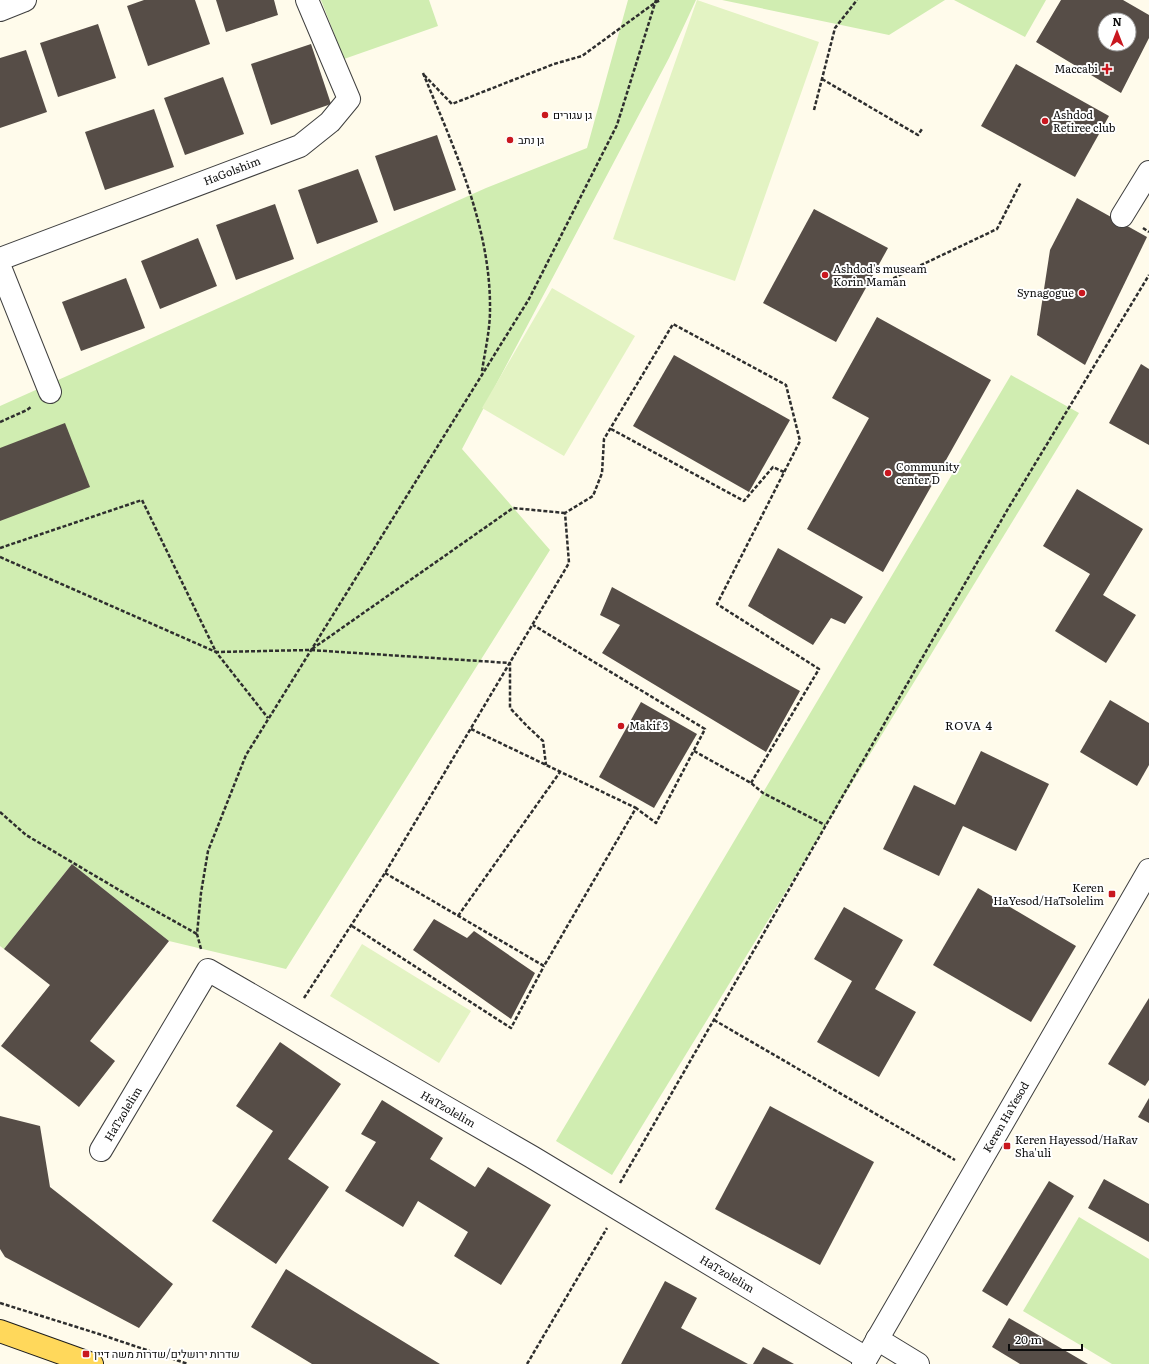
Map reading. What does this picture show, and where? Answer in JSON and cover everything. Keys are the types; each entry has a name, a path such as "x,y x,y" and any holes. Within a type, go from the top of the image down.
{"main road":[{"path":"0,1330 92,1364"}],"street":[{"path":"0,10 26,0"},
{"name":"HaGolshim","path":"0,259 300,146 330,122 349,99 307,0"},
{"path":"1122,216 1149,172"},
{"path":"0,267 50,392"},
{"name":"Keren HaYesod","path":"864,1361 1149,870"},
{"name":"HaTzolelim","path":"101,1150 208,970 532,1157 864,1361"},
{"path":"876,1339 918,1364"}],"path":[{"path":"482,373 490,311 486,259 468,187 423,73 452,104 554,64 582,56 656,1 661,0"},
{"path":"814,110 835,28 857,0"},
{"path":"208,970 197,934 201,893 208,851 246,755 529,298 617,125 656,1"},
{"path":"822,79 918,135 922,129"},
{"path":"877,286 998,229 1021,182"},
{"path":"528,1364 714,1020 1009,507 1149,275"},
{"path":"310,650 513,508 565,513 593,496 602,473 604,439 673,324 786,385 800,441 717,604 819,669 751,783"},
{"path":"0,422 27,410 50,392"},
{"path":"611,429 744,501 773,467 784,472"},
{"path":"0,548 142,500 216,652 268,718"},
{"path":"290,1018 352,926 385,873 569,563 565,513"},
{"path":"0,557 216,652 310,650 510,663"},
{"path":"471,729 636,808 656,823 705,729 532,625"},
{"path":"510,663 510,708 542,741 546,765"},
{"path":"694,750 751,783 763,792 826,826"},
{"path":"458,916 560,772"},
{"path":"352,926 511,1028 544,966 636,808"},
{"path":"0,812 26,835 125,894 197,934"},
{"path":"385,873 544,966"},
{"path":"714,1020 974,1171"},
{"path":"0,1303 188,1364"}],"green space":[{"path":"321,0 429,0 438,26 344,59"},
{"path":"628,0 696,0 669,58 462,449 550,550 286,969 169,941 72,864 4,949 0,946 0,406 486,188 587,148"},
{"path":"697,0 819,42 735,281 613,239"},
{"path":"722,0 945,0 889,35"},
{"path":"954,0 1046,0 1025,37"},
{"path":"552,288 635,336 564,456 482,408"},
{"path":"1011,375 1079,413 612,1175 556,1141"},
{"path":"362,944 471,1011 439,1063 330,996"},
{"path":"1079,1217 1149,1259 1149,1364 1112,1364 1023,1311"}],"building":[{"path":"144,0 195,0 210,44 148,66 127,6"},
{"path":"216,0 274,0 278,15 226,32"},
{"name":"Maccabi","path":"1061,0 1123,0 1149,15 1149,38 1121,93 1036,42"},
{"path":"98,24 116,78 58,97 40,43"},
{"path":"311,44 331,104 271,125 251,64"},
{"path":"26,50 47,112 0,128 0,58"},
{"name":"Ashdod Retiree club","path":"1016,64 1109,116 1075,177 981,126"},
{"path":"223,77 244,134 185,155 164,98"},
{"path":"154,109 174,167 105,190 85,132"},
{"path":"437,135 456,190 394,211 375,156"},
{"path":"358,169 378,222 317,244 298,190"},
{"name":"Synagogue","path":"1077,198 1147,237 1085,365 1037,335 1050,250"},
{"path":"275,204 294,259 236,280 216,225"},
{"name":"Ashdod's museam Korin Maman","path":"814,209 888,248 836,342 763,303"},
{"path":"198,238 217,286 160,309 141,261"},
{"path":"126,278 145,328 81,351 62,302"},
{"name":"Community center D","path":"877,317 991,380 883,572 807,529 869,418 832,398"},
{"path":"674,355 790,420 749,492 633,426"},
{"path":"1141,364 1149,369 1149,445 1109,423"},
{"path":"65,423 90,487 0,521 0,448"},
{"path":"1077,489 1143,529 1103,595 1136,615 1106,663 1055,631 1090,574 1043,546"},
{"path":"778,548 863,597 845,624 831,618 813,645 748,606"},
{"path":"612,587 800,691 766,752 602,653 620,625 600,615"},
{"path":"1110,700 1149,723 1149,765 1137,786 1080,752"},
{"path":"641,702 697,734 654,808 599,777"},
{"path":"981,751 1049,784 1016,851 963,826 939,876 883,849 914,785 955,805"},
{"path":"72,864 169,941 90,1041 115,1061 79,1107 1,1046 50,985 4,949"},
{"path":"978,888 1076,946 1031,1022 933,965"},
{"path":"844,907 903,940 875,989 916,1012 879,1077 817,1042 852,981 814,959"},
{"path":"434,919 467,938 474,931 535,973 511,1019 413,950"},
{"path":"1149,998 1149,1080 1145,1086 1108,1064"},
{"path":"280,1042 341,1084 288,1159 329,1187 276,1264 212,1221 273,1131 236,1106"},
{"path":"1149,1098 1149,1123 1138,1117"},
{"path":"382,1100 443,1138 430,1159 475,1187 488,1167 551,1205 501,1285 454,1256 468,1232 418,1201 403,1227 345,1191 376,1142 361,1134"},
{"path":"770,1106 874,1162 820,1265 715,1209"},
{"path":"0,1116 40,1126 50,1187 173,1284 139,1328 5,1257 0,1249"},
{"path":"1104,1179 1149,1204 1149,1242 1088,1208"},
{"path":"1049,1181 1074,1196 1007,1306 982,1291"},
{"path":"286,1269 440,1364 312,1364 251,1327"},
{"path":"665,1281 697,1298 681,1328 748,1364 621,1364"},
{"path":"1009,1318 1088,1364 1020,1364 992,1347"},
{"path":"763,1347 794,1364 753,1364"}],"place":[{"name":"Maccabi","path":"1107,69"},
{"name":"גן עגורים","path":"545,115"},
{"name":"Ashdod Retiree club","path":"1045,121"},
{"name":"גן נתב","path":"510,140"},
{"name":"Ashdod's museam Korin Maman","path":"825,275"},
{"name":"Synagogue","path":"1082,293"},
{"name":"Community center D","path":"888,473"},
{"name":"Makif 3","path":"621,726"},
{"name":"Keren HaYesod/HaTsolelim","path":"1112,894"},
{"name":"Keren Hayessod/HaRav Sha'uli","path":"1007,1146"},
{"name":"שדרות ירושלים/שדרות משה דיין","path":"86,1354"}],"district":[{"name":"ROVA 4","path":"969,726"}]}
